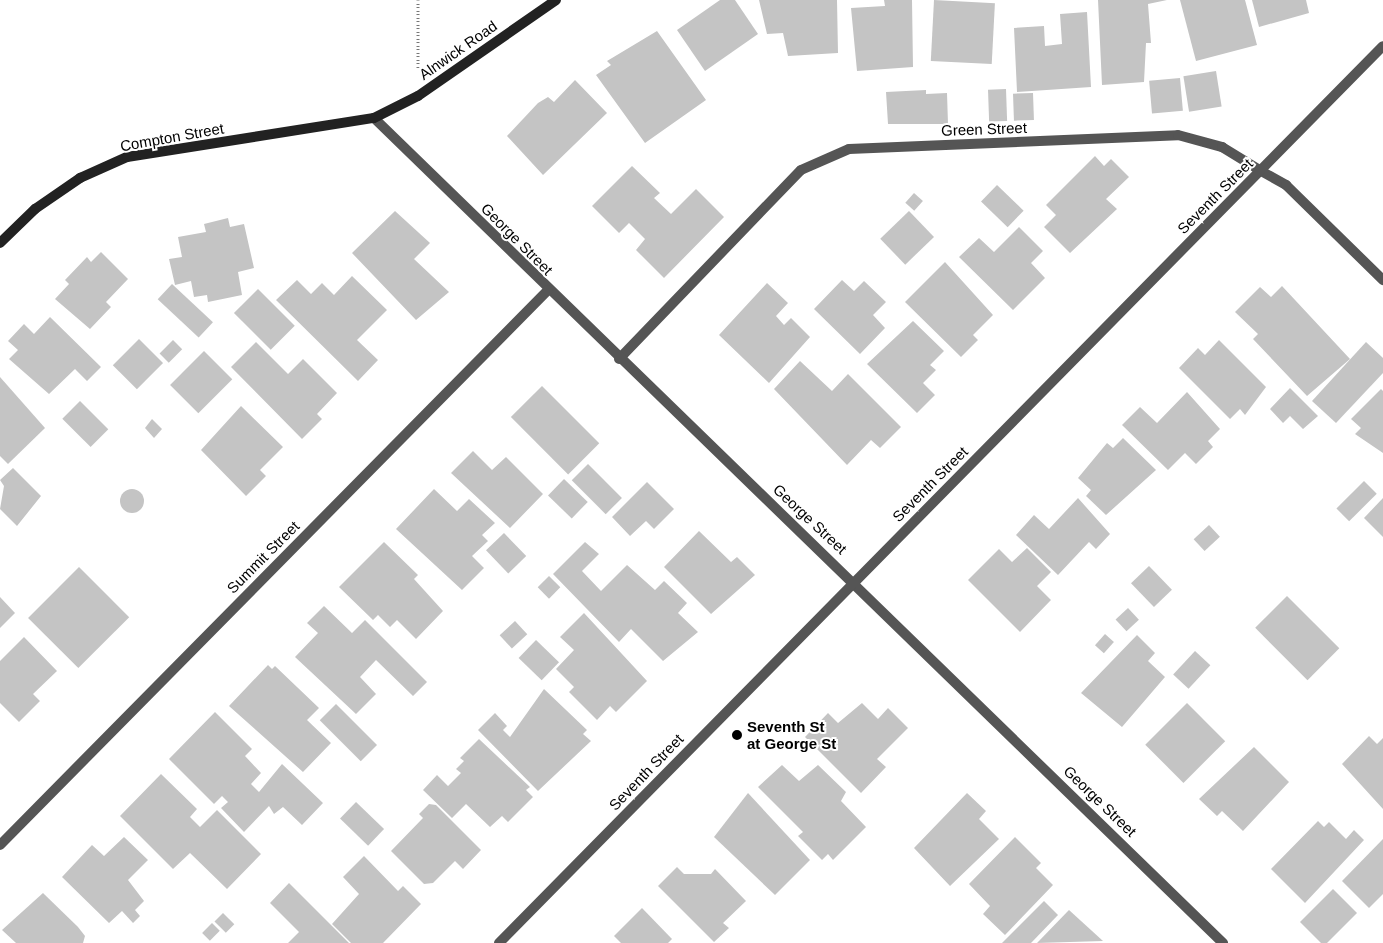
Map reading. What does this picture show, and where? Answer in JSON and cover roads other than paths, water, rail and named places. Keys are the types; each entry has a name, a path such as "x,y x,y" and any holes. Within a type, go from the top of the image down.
{"street":[{"name":"Alnwick Road","path":"374,118 418,96 556,0"},
{"name":"Seventh Street","path":"499,943 1383,46"},
{"name":"Compton Street","path":"0,244 35,209 80,178 127,158 374,118"},
{"name":"George Street","path":"374,118 548,290 854,581 1223,943"},
{"name":"Green Street","path":"620,359 801,170 849,149 1178,135 1222,147 1286,185 1383,280"},
{"name":"Summit Street","path":"0,845 548,290"}],"place":[{"name":"Seventh St at George St","path":"737,735"}]}
